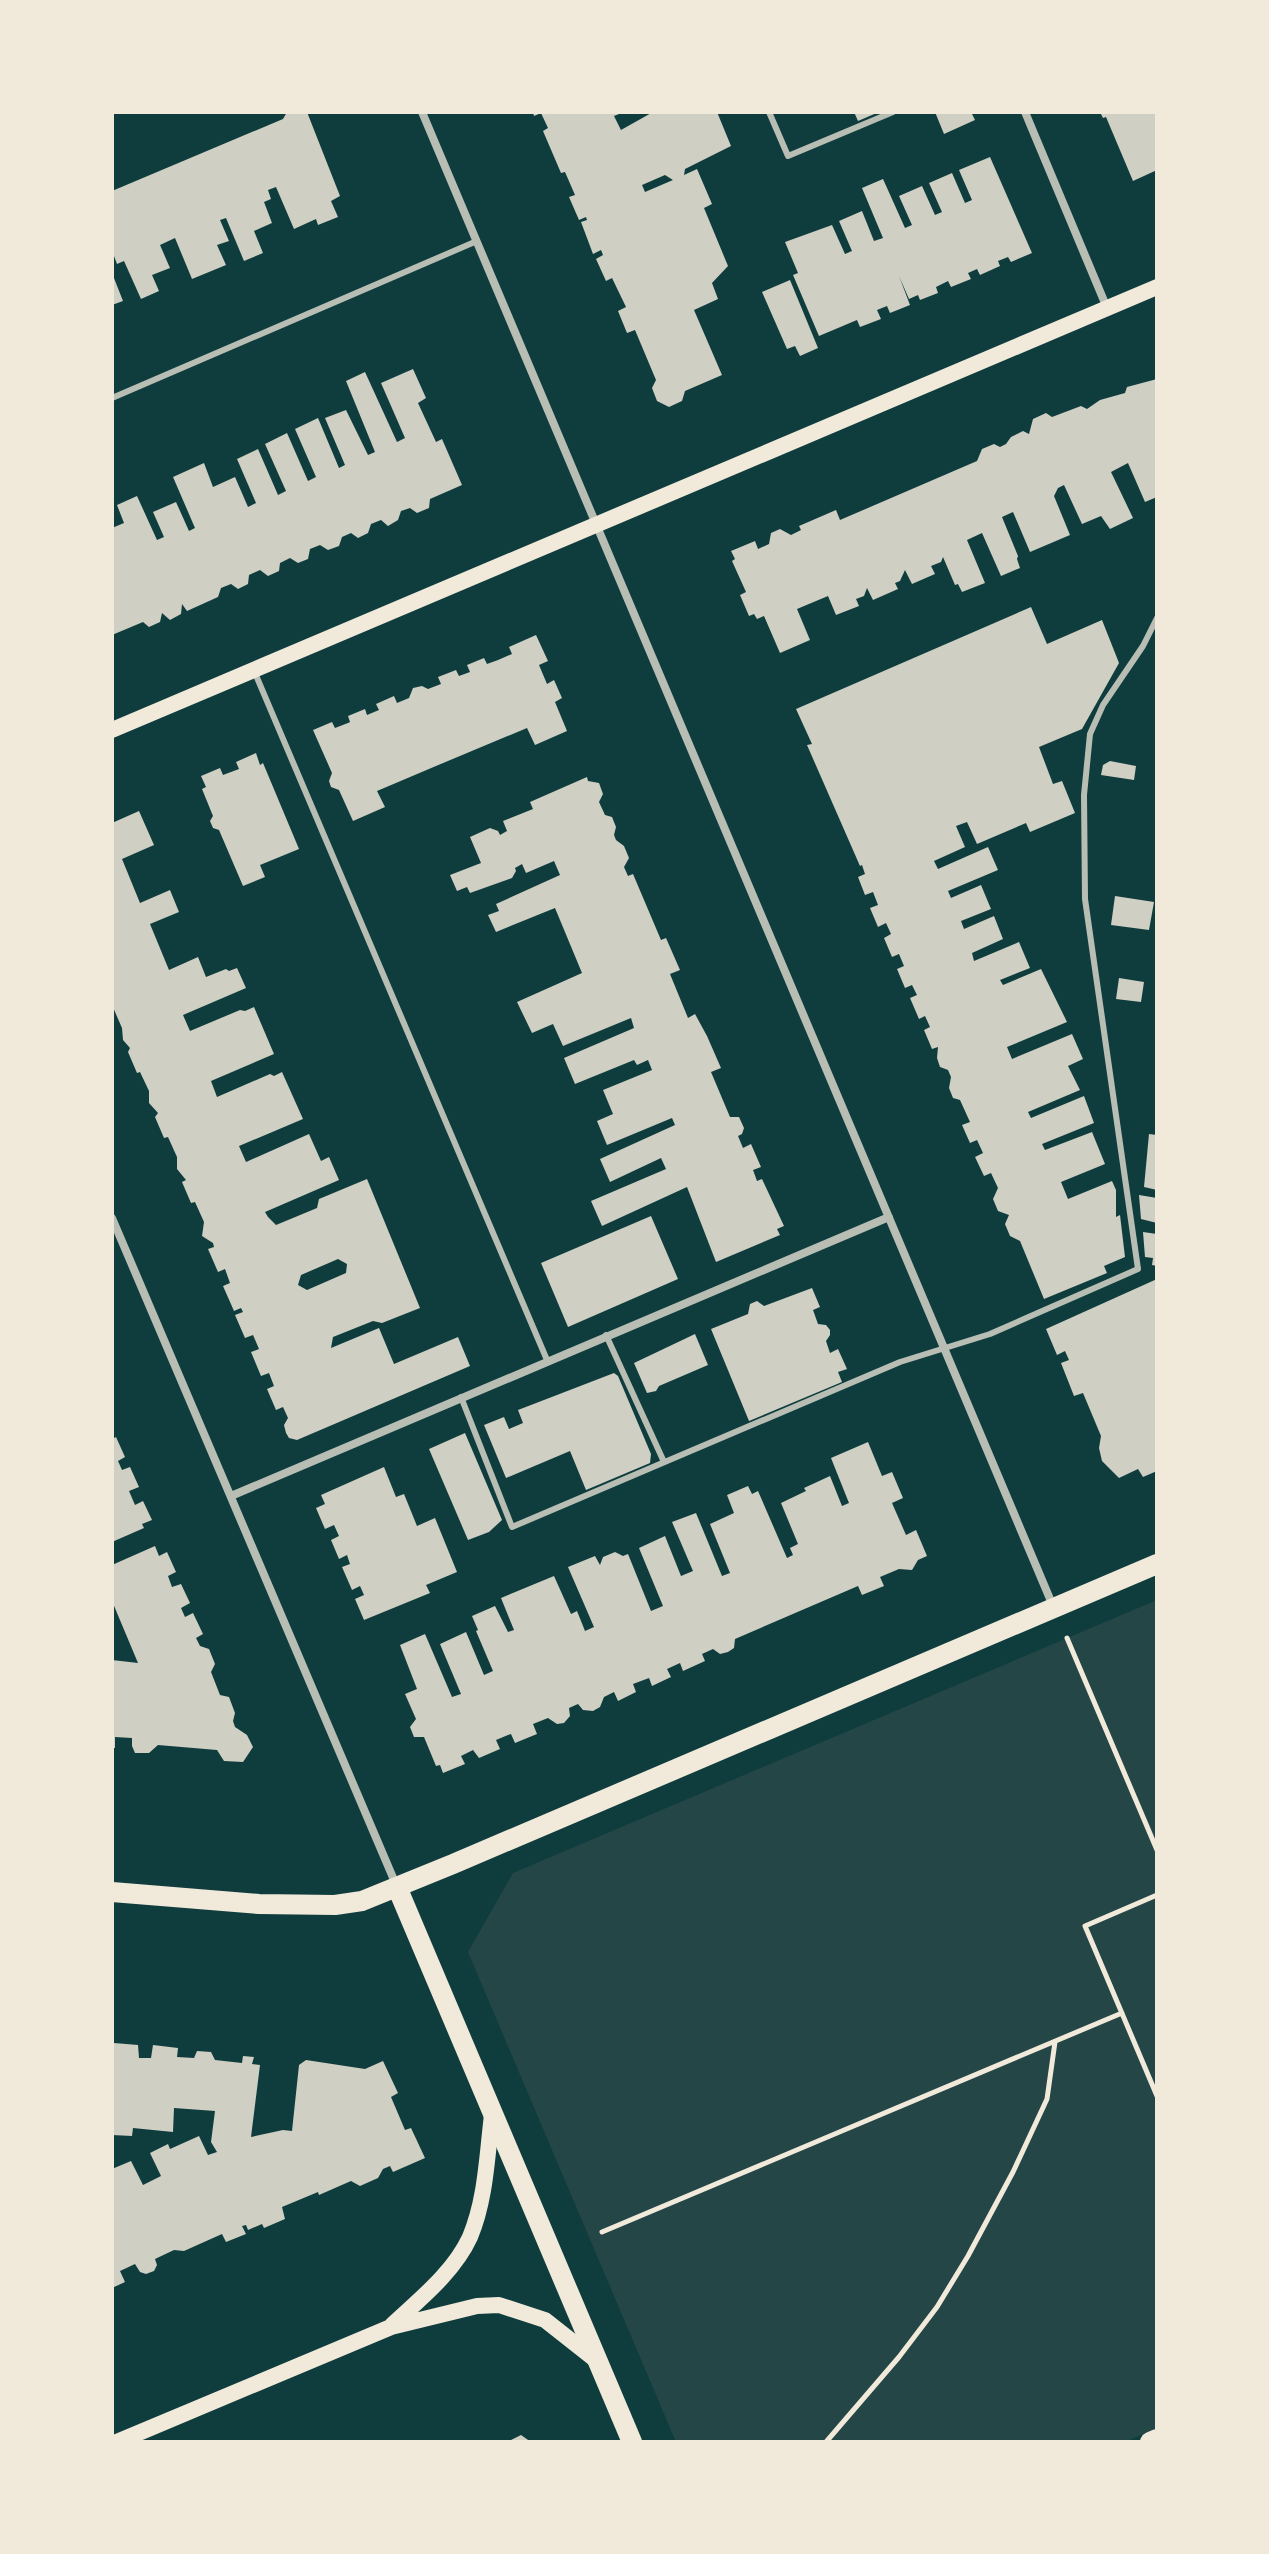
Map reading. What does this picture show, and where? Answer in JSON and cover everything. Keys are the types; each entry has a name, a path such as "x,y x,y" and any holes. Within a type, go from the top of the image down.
{"main road":[{"path":"112,730 1157,287"},
{"path":"112,1892 259,1904 335,1905 362,1901 1157,1564"},
{"path":"397,1887 632,2442"},
{"path":"391,2327 444,2274 469,2239 479,2211 492,2115"},
{"path":"117,2442 391,2327 477,2306 499,2305 545,2320 600,2363"},
{"path":"1150,2442 1157,2439"}],"street":[{"path":"422,112 1054,1607"},
{"path":"1025,112 1107,308"},
{"path":"231,1496 889,1217"},
{"path":"112,1218 115,1233 397,1887"}],"lane":[{"path":"769,112 788,156 893,112"},
{"path":"112,398 477,241"},
{"path":"461,1397 512,1527 900,1362 990,1334 1138,1269 1085,899 1084,795 1090,734 1103,705 1143,646 1157,618"},
{"path":"253,669 547,1360"},
{"path":"606,1335 664,1462"}],"path":[{"path":"1054,1607 1157,1850"},
{"path":"1157,1895 1085,1926 1157,2096"},
{"path":"602,2232 1122,2013"},
{"path":"826,2442 899,2357 937,2307 968,2256 1013,2172 1047,2099 1055,2042"}],"shaded area":[{"path":"1157,1600 1157,2428 1125,2442 676,2442 468,1952 513,1873"}],"building":[{"path":"287,112 307,112 340,196 331,201 338,217 318,225 316,219 294,229 276,187 268,190 271,199 264,202 272,223 254,231 263,253 244,261 226,218 220,220 229,241 217,245 226,265 192,279 175,238 160,245 170,268 152,275 159,291 141,299 124,261 117,264 112,257 112,191 283,119"},
{"path":"533,112 624,112 614,116 621,130 653,112 717,112 731,146 685,169 684,175 697,169 712,204 704,208 728,266 712,283 718,299 694,310 722,375 685,391 682,401 669,407 657,401 652,388 656,380 635,330 627,333 618,311 626,307 612,278 606,281 596,259 603,255 601,250 593,254 581,222 587,220 586,217 579,220 569,197 575,195 565,172 561,173 543,131 548,128 541,113 534,116","holes":["665,175 673,180 645,192 642,185"]},
{"path":"854,112 879,112 858,121"},
{"path":"935,112 971,112 975,120 944,134"},
{"path":"1100,112 1157,112 1157,170 1133,181 1106,117 1103,118"},
{"path":"990,157 1032,253 1011,262 1008,257 998,261 1000,266 980,275 977,269 968,273 971,279 951,287 948,281 936,287 938,293 920,300 918,295 909,299 899,276 910,305 890,313 887,306 877,310 881,319 860,327 857,320 819,336 793,275 798,273 785,242 832,225 845,254 852,251 839,221 862,211 874,241 883,238 862,188 883,179 905,228 912,225 899,196 922,186 935,215 942,212 929,183 952,173 965,203 972,200 959,170"},
{"path":"112,273 123,301 112,305"},
{"path":"790,280 818,348 800,356 795,346 787,349 762,292"},
{"path":"413,369 426,398 418,403 436,442 442,439 462,485 430,499 429,508 417,513 410,508 401,511 398,520 388,526 381,520 371,524 368,533 358,538 351,533 342,537 339,546 328,550 320,545 310,549 308,559 298,563 290,558 280,563 279,571 268,576 260,570 249,575 248,584 238,589 231,584 221,588 218,597 187,611 182,604 181,614 170,620 162,613 160,622 149,627 143,622 112,635 112,528 124,523 117,505 137,496 157,540 164,537 153,512 176,502 189,531 195,528 173,477 204,463 213,487 235,477 248,507 256,503 237,459 258,449 278,495 286,491 265,444 287,433 308,481 316,477 295,429 318,418 339,468 345,465 325,418 346,410 368,455 375,452 346,381 365,372 397,442 405,438 381,383"},
{"path":"1157,379 1157,497 1145,502 1128,463 1111,472 1133,518 1110,529 1101,516 1082,524 1064,485 1058,488 1054,496 1070,535 1030,552 1013,512 1002,517 1020,568 1001,576 982,533 967,540 985,583 962,592 958,584 955,585 943,557 941,562 931,566 935,574 912,584 905,570 900,581 895,583 898,589 873,600 867,588 864,596 856,599 859,606 836,615 828,596 797,609 810,640 780,653 764,616 757,619 754,614 749,616 740,595 746,592 732,561 735,559 731,551 755,541 758,549 769,544 771,533 780,529 791,535 801,530 799,526 836,510 840,520 977,461 982,449 994,444 1000,447 1023,431 1029,434 1033,419 1046,413 1052,417 1081,406 1087,409 1100,400 1125,393 1127,387"},
{"path":"1031,607 1047,644 1102,620 1119,663 1082,729 1039,747 1053,784 1062,781 1075,813 1030,832 1026,823 977,844 967,822 956,826 965,847 934,861 938,869 988,847 998,870 948,891 951,898 981,885 991,909 961,921 964,929 994,916 1003,939 972,953 974,961 1019,942 1030,968 1000,980 1003,985 1041,969 1067,1022 1007,1047 1012,1059 1072,1034 1083,1059 1068,1066 1080,1090 1028,1112 1031,1118 1084,1096 1094,1123 1042,1144 1045,1150 1092,1132 1105,1164 1061,1182 1068,1199 1112,1181 1116,1190 1116,1217 1120,1215 1125,1257 1104,1266 1107,1273 1044,1299 1020,1241 1010,1236 1005,1224 1009,1215 998,1211 993,1199 998,1188 991,1173 984,1176 975,1157 983,1153 977,1140 970,1143 962,1125 970,1122 960,1100 953,1098 949,1088 951,1077 948,1070 940,1067 937,1058 938,1047 932,1049 924,1030 930,1027 925,1016 919,1019 910,998 917,995 912,985 905,988 897,969 904,966 899,954 892,957 884,938 891,934 886,923 878,927 870,908 878,905 873,892 865,895 858,877 865,874 862,865 807,745 812,744 796,709"},
{"path":"536,635 548,661 539,665 547,684 554,680 562,698 555,702 567,731 535,745 527,728 436,766 377,791 385,807 353,821 339,790 331,787 329,781 332,773 313,730 332,722 335,728 348,723 348,716 365,709 367,715 379,710 376,704 394,696 397,703 409,698 413,688 422,686 428,689 441,684 438,677 456,670 459,676 470,672 467,665 484,658 487,664 512,654 509,647"},
{"path":"256,753 299,849 260,865 265,877 243,886 219,830 213,828 210,821 213,816 202,789 206,787 201,776 220,768 223,775 239,769 236,762"},
{"path":"1110,761 1136,766 1134,780 1101,775 1103,765"},
{"path":"587,777 588,781 599,783 603,794 599,802 605,815 612,817 616,840 624,846 629,858 624,867 628,876 633,874 661,940 666,938 680,970 670,974 688,1018 695,1014 707,1036 721,1068 711,1072 730,1117 739,1117 744,1128 738,1136 743,1148 751,1144 761,1167 753,1170 757,1181 762,1179 784,1226 777,1229 780,1235 716,1262 687,1187 602,1226 591,1201 666,1169 661,1158 610,1182 600,1159 675,1125 672,1118 607,1145 597,1121 613,1114 603,1090 652,1070 648,1060 637,1065 634,1060 575,1084 564,1058 634,1028 631,1018 563,1046 553,1024 532,1033 517,1002 582,973 555,908 496,932 488,915 499,911 496,904 560,875 554,861 526,873 522,864 515,868 512,878 470,893 467,887 457,891 450,875 481,863 470,837 490,828 500,835 507,831 503,821 533,809 530,802"},
{"path":"139,811 154,845 122,859 140,903 170,890 179,912 150,924 169,970 198,957 206,977 237,968 246,988 183,1015 190,1031 254,1007 274,1054 211,1081 217,1097 270,1074 274,1076 282,1072 303,1119 239,1146 246,1162 309,1134 321,1161 329,1157 339,1180 265,1212 268,1217 276,1225 317,1208 319,1199 367,1179 420,1308 382,1323 373,1321 333,1337 331,1348 379,1328 394,1364 458,1337 470,1366 297,1440 289,1438 284,1425 288,1418 283,1407 276,1410 267,1389 274,1386 269,1373 261,1376 251,1352 259,1349 253,1335 245,1338 235,1315 243,1312 241,1308 234,1311 223,1286 230,1283 225,1269 218,1272 208,1249 214,1247 213,1243 202,1236 204,1222 182,1182 186,1180 177,1169 177,1157 168,1137 164,1138 155,1117 158,1113 149,1103 149,1091 140,1072 137,1073 112,1005 112,823","holes":["338,1259 347,1264 346,1273 307,1290 298,1285 301,1275"]},
{"path":"1115,896 1154,902 1149,930 1111,925"},
{"path":"1119,978 1144,982 1141,1002 1116,999"},
{"path":"1149,1134 1157,1135 1157,1190 1144,1187"},
{"path":"1139,1195 1157,1198 1157,1223 1141,1219"},
{"path":"651,1216 678,1279 568,1327 541,1263"},
{"path":"1143,1232 1157,1234 1157,1266 1152,1265 1153,1258 1145,1257"},
{"path":"1157,1279 1157,1471 1143,1477 1138,1469 1119,1478 1102,1461 1099,1448 1101,1436 1083,1393 1074,1396 1061,1363 1069,1360 1065,1351 1057,1355 1046,1329"},
{"path":"812,1288 820,1307 813,1310 818,1324 826,1325 830,1330 826,1341 830,1353 838,1349 847,1369 838,1372 842,1382 749,1421 711,1329 748,1314 750,1304 757,1301 764,1306"},
{"path":"695,1334 708,1365 647,1393 634,1363"},
{"path":"614,1373 651,1454 650,1463 586,1490 570,1451 506,1478 484,1425 504,1417 509,1429 523,1423 518,1410"},
{"path":"465,1433 502,1520 489,1532 468,1540 429,1449"},
{"path":"116,1437 125,1457 118,1461 122,1470 130,1467 139,1487 129,1491 135,1505 143,1501 152,1520 142,1524 144,1528 112,1542 112,1439"},
{"path":"868,1442 882,1476 892,1472 903,1498 892,1503 906,1535 916,1530 927,1556 918,1560 912,1570 899,1569 880,1577 884,1586 862,1595 858,1586 735,1639 734,1648 728,1652 720,1654 713,1649 702,1654 705,1661 683,1671 680,1663 667,1669 671,1677 652,1686 649,1678 633,1684 636,1692 618,1701 614,1692 604,1697 600,1707 593,1711 583,1710 578,1704 569,1708 570,1716 564,1723 557,1724 548,1718 533,1724 537,1734 515,1743 511,1734 508,1735 496,1740 500,1749 479,1758 473,1750 461,1756 465,1764 443,1773 440,1765 436,1766 424,1737 414,1737 410,1727 416,1719 405,1694 417,1689 400,1645 425,1634 452,1697 461,1694 440,1644 466,1632 484,1675 493,1671 472,1616 495,1606 508,1632 514,1630 501,1598 554,1576 571,1614 577,1611 585,1631 594,1627 568,1567 595,1556 600,1565 603,1557 615,1552 623,1556 628,1554 651,1611 663,1606 639,1548 665,1536 681,1576 693,1571 672,1522 696,1513 722,1576 730,1573 710,1524 734,1513 727,1495 748,1486 752,1494 758,1491 787,1558 793,1555 790,1548 798,1544 781,1503 830,1476 842,1506 849,1503 831,1458"},
{"path":"384,1467 396,1497 404,1494 417,1526 435,1518 457,1572 426,1585 430,1593 364,1620 355,1599 364,1595 360,1586 352,1590 342,1567 350,1564 347,1555 339,1559 331,1540 339,1536 334,1525 325,1529 316,1508 325,1504 321,1495"},
{"path":"155,1546 159,1556 167,1552 176,1572 168,1576 172,1587 181,1584 190,1603 181,1608 185,1617 193,1613 203,1634 196,1638 200,1646 209,1649 215,1664 211,1672 220,1695 229,1697 235,1713 235,1727 247,1735 253,1747 243,1762 224,1761 217,1750 158,1745 149,1753 135,1753 132,1738 115,1737 115,1748 112,1748 112,1660 138,1663 112,1601 112,1565"},
{"path":"114,2043 138,2045 139,2058 151,2058 153,2045 178,2048 177,2057 194,2058 197,2051 211,2052 215,2060 242,2063 243,2056 254,2057 252,2064 260,2065 251,2137 292,2131 299,2065 306,2060 365,2069 383,2061 398,2093 391,2097 405,2130 411,2128 425,2158 393,2172 390,2166 383,2169 378,2178 360,2186 351,2181 282,2207 285,2219 264,2228 262,2224 248,2230 246,2225 242,2226 246,2234 226,2242 222,2234 184,2251 174,2250 155,2259 157,2265 154,2271 146,2274 140,2272 135,2264 120,2271 125,2282 112,2288 112,2169 131,2161 143,2185 161,2176 150,2153 168,2144 170,2149 199,2136 208,2155 217,2152 211,2142 215,2111 174,2108 173,2132 133,2128 132,2136 112,2135"},
{"path":"521,2435 531,2442 507,2442"}]}
